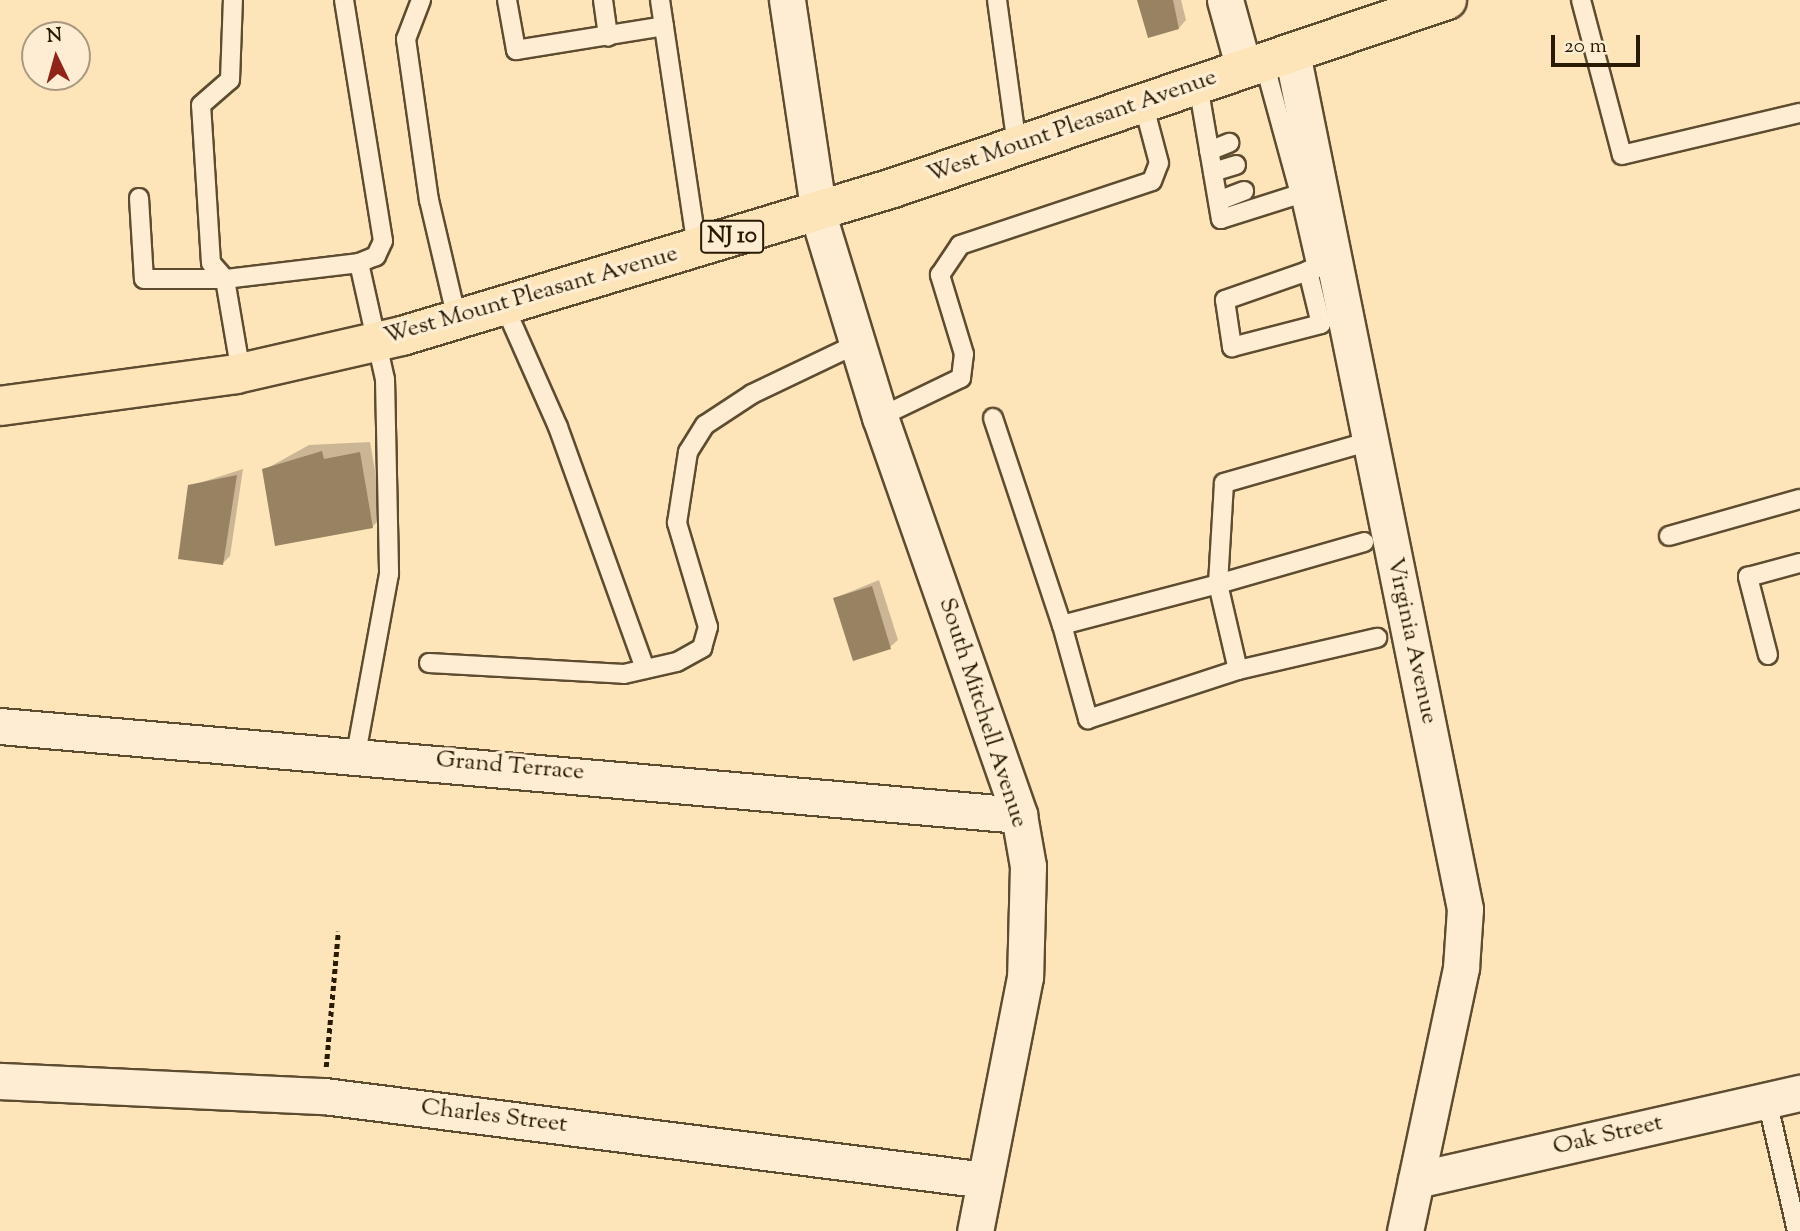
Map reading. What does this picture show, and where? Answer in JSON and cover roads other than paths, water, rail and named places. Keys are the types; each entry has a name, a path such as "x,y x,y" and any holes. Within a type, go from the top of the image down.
{"main road":[{"name":"West Mount Pleasant Avenue","path":"0,406 241,373 374,342 457,319 823,209 1447,0"}],"street":[{"name":"South Mitchell Avenue","path":"786,0 823,209 820,221 880,417 1019,814 1028,866 1025,977 975,1231"},
{"name":"Virginia Avenue","path":"1225,0 1267,61 1320,267 1370,440 1465,909 1461,968 1405,1231"},
{"name":"Grand Terrace","path":"0,726 356,753 1019,814"},
{"name":"Charles Street","path":"0,1081 324,1096 985,1180"},
{"name":"Oak Street","path":"1416,1180 1784,1097"}],"lane":[{"path":"233,0 230,80 201,105 211,263 225,279 241,373"},
{"path":"139,198 144,279 225,279 359,263 376,256 383,241 344,0"},
{"path":"421,0 406,39 429,200 457,319"},
{"path":"507,0 516,50 664,26"},
{"path":"603,0 608,37"},
{"path":"660,0 698,247"},
{"path":"997,0 1017,146"},
{"path":"1581,0 1622,155 1800,113"},
{"path":"1198,85 1221,219 1300,194"},
{"path":"880,417 961,378 964,354 940,275 960,245 1152,181 1159,163 1143,103"},
{"path":"1263,130 1287,140 1287,176 1300,194 1320,267 1321,324 1232,347 1225,300 1320,267"},
{"path":"1209,151 1229,143"},
{"path":"1213,173 1236,164"},
{"path":"1217,201 1244,191"},
{"path":"356,753 389,575 385,379 374,342 359,263"},
{"path":"504,305 558,427 645,669"},
{"path":"429,663 624,674 702,648 708,627 677,523 688,452 705,425 752,394 858,344"},
{"path":"993,418 1062,625 1088,719 1238,670 1377,638"},
{"path":"1238,670 1218,584 1224,483 1370,440"},
{"path":"1669,536 1800,499"},
{"path":"1062,625 1363,542"},
{"path":"1768,655 1748,577 1800,563"},
{"path":"1784,1097 1797,1231"}]}
